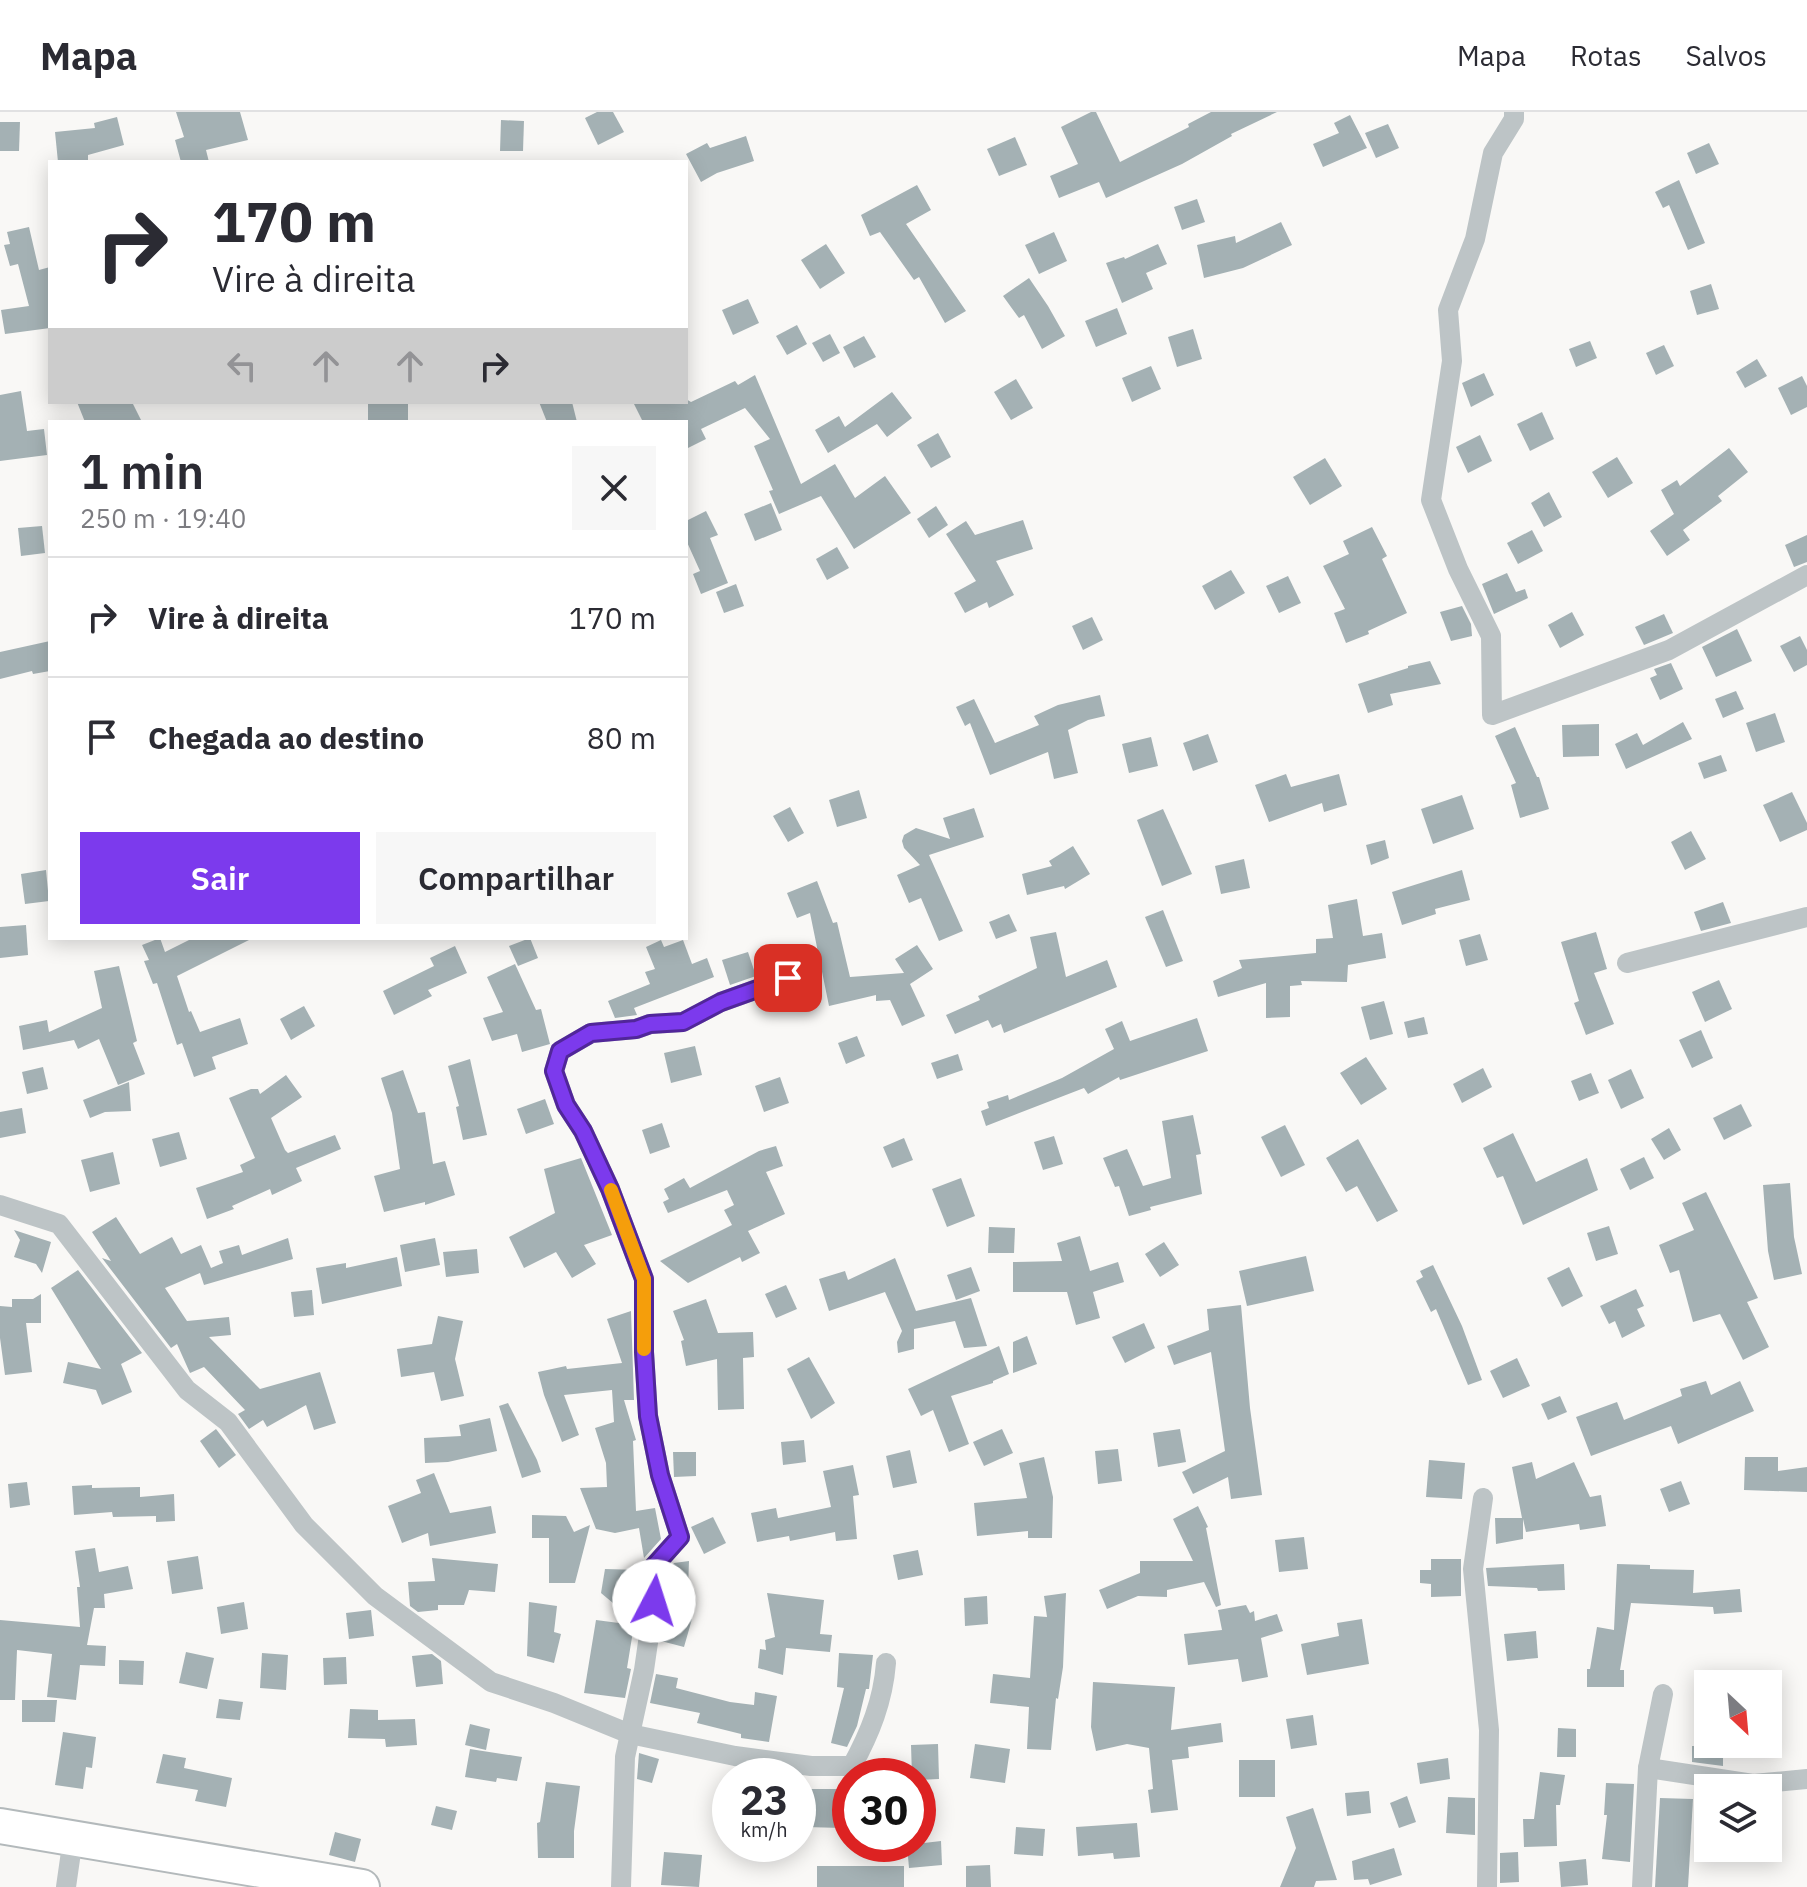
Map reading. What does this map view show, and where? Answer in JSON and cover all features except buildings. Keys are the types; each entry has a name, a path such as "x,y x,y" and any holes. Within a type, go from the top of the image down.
{"highway":[{"path":"0,1826 362,1887"}],"street":[{"path":"1514,112 1514,119 1493,153 1475,239 1448,310 1452,361 1431,500 1458,569 1491,636 1492,715 1669,650 1807,575"},
{"path":"1627,963 1807,917"},
{"path":"621,1887 625,1757 644,1670 654,1601 654,1566 680,1537 660,1475 648,1416 644,1279 610,1189 583,1131 566,1105 554,1071 560,1051 591,1033 683,1022 721,1002 788,978"},
{"path":"0,1205 59,1224 187,1390 228,1422 304,1525 375,1596 491,1682 630,1734 735,1756 811,1766 852,1766 872,1728 886,1663"},
{"path":"1483,1498 1473,1569 1489,1730 1487,1887"},
{"path":"1642,1887 1648,1768 1663,1694"},
{"path":"1648,1768 1753,1784 1807,1779"},
{"path":"66,1887 73,1838"}],"slow traffic":[{"path":"611,1190 644,1279 644,1349"}],"route":[{"path":"654,1601 654,1566 680,1537 660,1475 648,1416 644,1279 610,1189 583,1131 566,1105 554,1071 560,1051 591,1033 683,1022 721,1002 788,978"}]}
